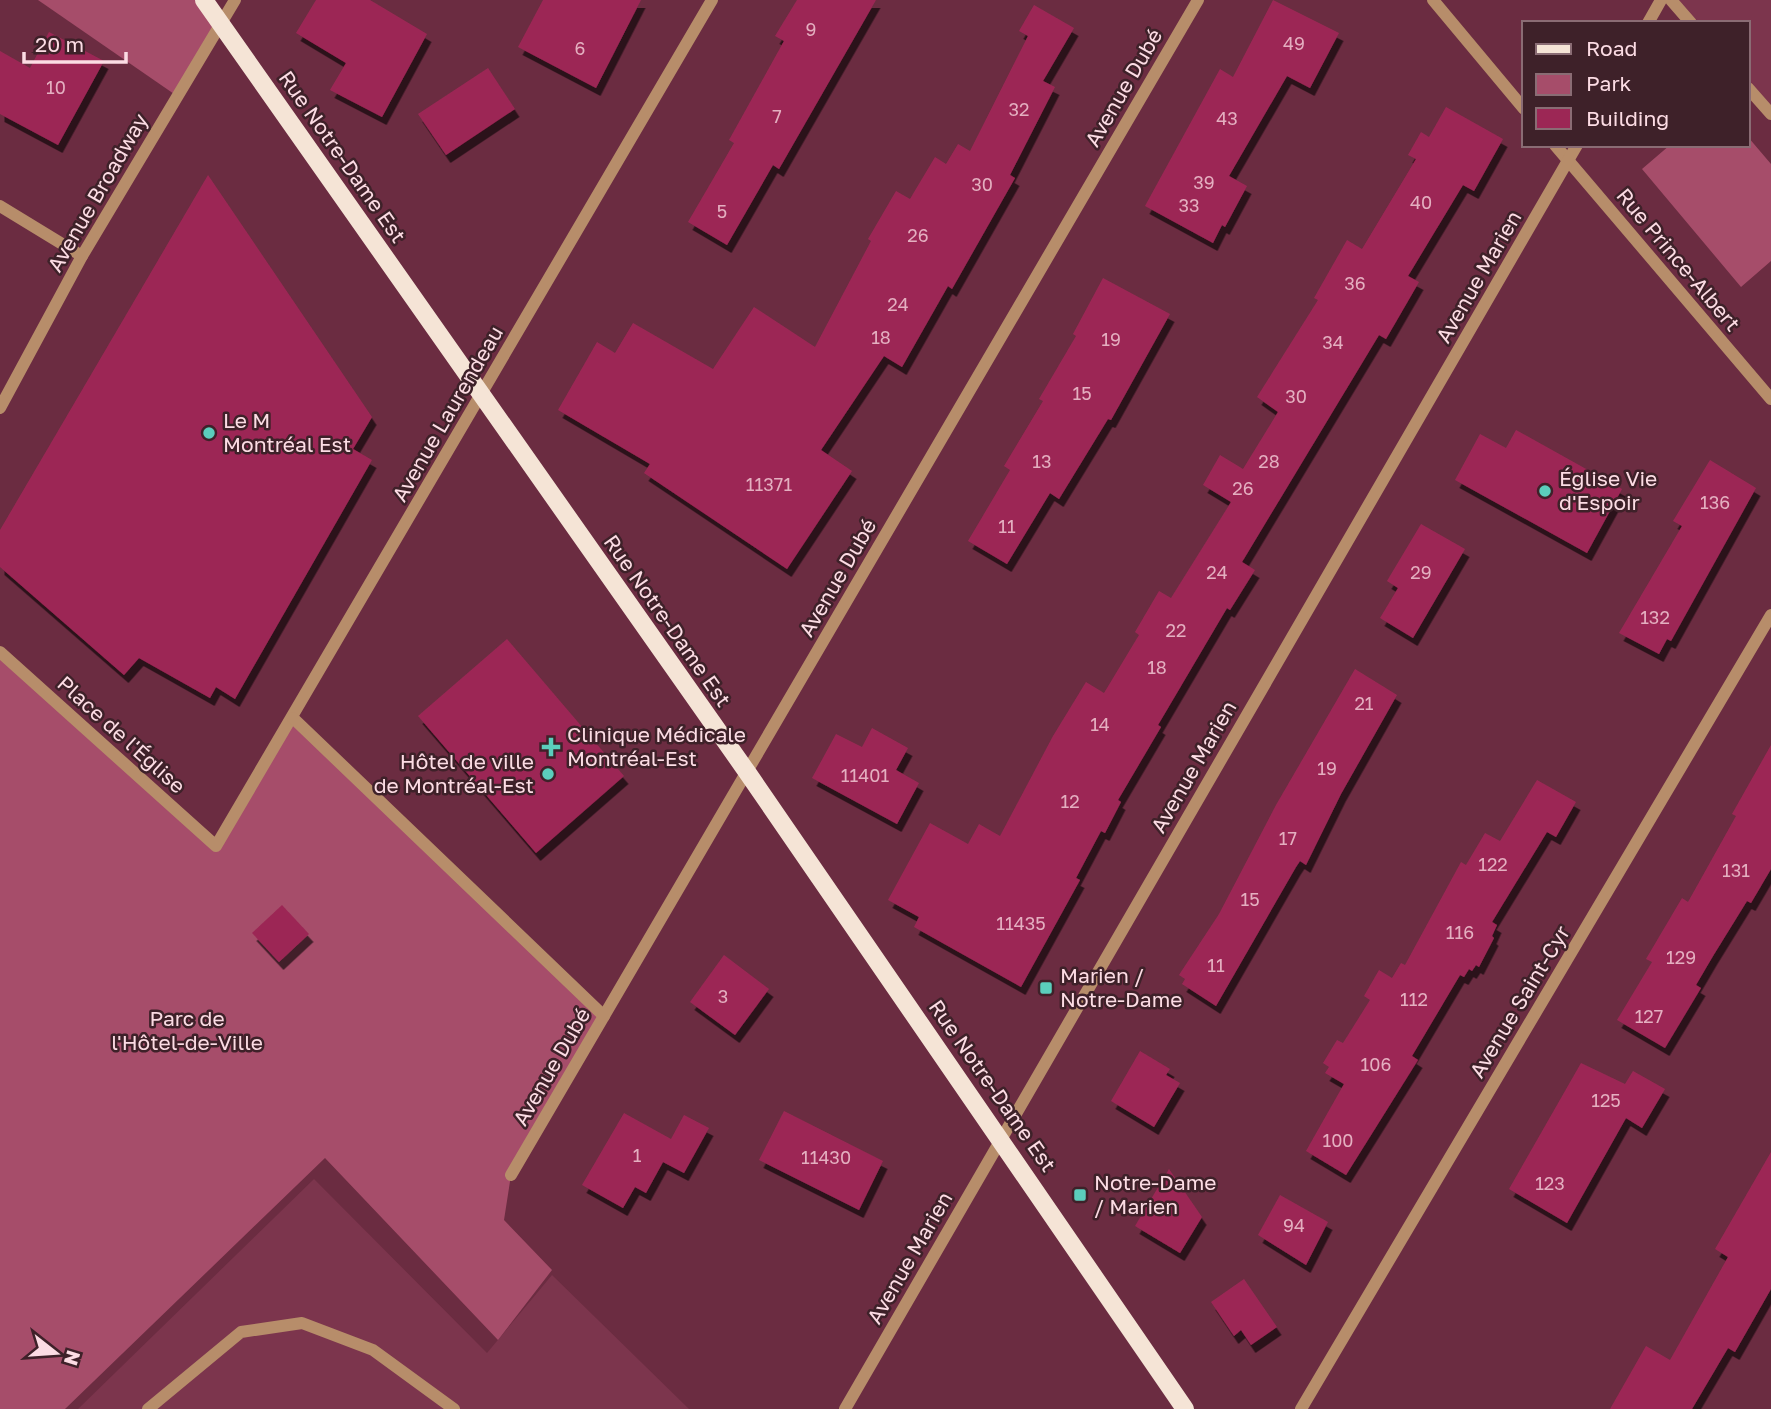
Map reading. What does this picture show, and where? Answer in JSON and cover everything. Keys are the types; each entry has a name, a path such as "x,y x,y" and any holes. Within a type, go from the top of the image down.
{"main road":[{"name":"Rue Notre-Dame Est","path":"204,0 747,772 1185,1409"}],"street":[{"name":"Avenue Broadway","path":"0,408 82,256 234,0"},
{"name":"Avenue Laurendeau","path":"216,846 712,0"},
{"name":"Avenue Dubé","path":"512,1175 1198,0"},
{"path":"1433,0 1522,107"},
{"path":"1649,21 1661,0"},
{"path":"1671,0 1689,21"},
{"path":"1750,90 1771,114"},
{"name":"Rue Prince-Albert","path":"1557,147 1771,399"},
{"name":"Avenue Marien","path":"845,1409 1576,147"},
{"path":"0,206 82,256"},
{"name":"Avenue Saint-Cyr","path":"1301,1409 1771,615"},
{"name":"Place de l'Église","path":"0,652 216,846"},
{"path":"293,718 604,1016"},
{"path":"148,1409 241,1332 302,1323 373,1350 454,1409"}],"shaded area":[{"path":"1671,0 1771,0 1771,115 1750,91 1750,21 1689,21"},
{"path":"314,1179 487,1353 552,1275 689,1409 78,1409"}],"green space":[{"path":"38,0 204,0 221,24 177,96"},
{"path":"1750,139 1771,164 1771,261 1741,287 1642,169 1668,147 1750,147"},
{"name":"Parc de l'Hôtel-de-Ville","path":"0,652 216,846 293,718 604,1016 511,1175 504,1220 552,1270 498,1340 325,1158 65,1409 0,1409"}],"building":[{"path":"316,0 370,0 427,34 382,117 330,90 346,63 296,33"},
{"path":"543,0 641,0 596,88 518,47"},
{"path":"797,0 876,0 779,169 773,165 727,245 688,222 734,143 729,140 784,41 775,36"},
{"path":"1273,0 1339,33 1310,88 1287,76 1229,176 1247,186 1225,227 1222,225 1213,243 1145,206 1220,69 1233,77"},
{"path":"1034,5 1074,28 1043,81 1055,87 1010,175 1015,178 952,289 948,286 902,367 884,356 821,450 852,471 787,569 644,473 650,464 558,410 597,342 615,353 633,323 713,369 754,307 815,347 871,241 868,239 896,191 910,199 935,157 946,164 958,144 970,151 1028,36 1019,31"},
{"path":"49,32 104,61 58,145 0,114 0,51 30,68"},
{"path":"488,68 515,109 446,155 418,114"},
{"path":"1446,107 1503,139 1474,191 1463,185 1408,276 1419,282 1386,339 1379,335 1242,562 1255,570 1230,610 1227,608 1158,725 1161,727 1118,800 1121,802 1105,833 1101,831 1076,878 1080,880 1021,987 914,927 919,917 888,900 930,823 968,844 979,824 1000,836 1053,736 1086,682 1104,693 1139,635 1135,632 1159,591 1171,598 1231,502 1203,485 1220,455 1243,469 1278,412 1257,397 1318,300 1314,298 1347,240 1362,249 1416,159 1408,155 1421,132 1429,137"},
{"name":"Le M Montréal Est","path":"208,175 372,417 353,449 372,460 235,699 216,687 210,698 139,658 124,675 0,567 0,530"},
{"path":"1103,278 1170,314 1111,420 1108,419 1059,499 1050,493 1007,564 968,541 1010,470 1004,466 1043,401 1039,399 1076,336 1073,334"},
{"path":"1516,430 1622,489 1587,553 1455,480 1480,434 1506,448"},
{"path":"1710,460 1756,488 1671,641 1667,639 1659,654 1619,633 1682,526 1673,521"},
{"path":"1421,524 1465,549 1413,638 1380,618 1398,588 1387,581"},
{"path":"507,639 624,776 536,853 418,716"},
{"path":"1355,669 1397,695 1341,794 1306,865 1300,861 1296,867 1216,1006 1182,984 1185,979 1179,975 1219,914 1276,805"},
{"path":"872,728 908,748 896,770 919,783 897,824 812,778 836,734 862,747"},
{"path":"1771,745 1771,869 1751,903 1747,901 1713,956 1696,985 1701,988 1665,1048 1617,1020 1652,962 1646,959 1682,898 1688,902 1736,816 1732,814"},
{"path":"1537,780 1576,802 1556,837 1547,832 1492,922 1497,925 1492,936 1494,938 1479,967 1476,965 1472,971 1469,969 1464,977 1460,975 1412,1056 1418,1060 1346,1175 1306,1151 1344,1084 1325,1073 1329,1067 1323,1063 1337,1040 1343,1043 1370,1000 1364,996 1379,970 1392,978 1401,963 1405,965 1461,862 1466,865 1485,833 1500,841"},
{"path":"282,905 309,934 279,962 252,933"},
{"path":"724,955 769,989 735,1035 690,1002"},
{"path":"1140,1051 1170,1069 1166,1075 1180,1083 1154,1127 1111,1101"},
{"path":"1581,1063 1625,1084 1633,1071 1665,1089 1642,1128 1626,1118 1567,1223 1509,1189"},
{"path":"784,1111 883,1161 859,1210 759,1160"},
{"path":"624,1113 671,1139 684,1115 709,1128 684,1173 663,1162 646,1193 635,1187 623,1208 582,1185"},
{"path":"1771,1152 1771,1289 1735,1352 1728,1348 1692,1409 1610,1409 1646,1346 1670,1360 1728,1257 1715,1249"},
{"path":"1169,1169 1202,1217 1180,1253 1135,1226"},
{"path":"1280,1195 1328,1222 1306,1265 1258,1235"},
{"path":"1244,1279 1277,1327 1251,1345 1241,1330 1234,1336 1211,1302"}],"place":[{"name":"Le M Montréal Est","path":"209,433"},
{"name":"Église Vie d'Espoir","path":"1545,491"},
{"name":"Clinique Médicale Montréal-Est","path":"551,747"},
{"name":"Hôtel de ville de Montréal-Est","path":"548,774"},
{"name":"Marien / Notre-Dame","path":"1046,988"},
{"name":"Notre-Dame / Marien","path":"1080,1195"}]}
